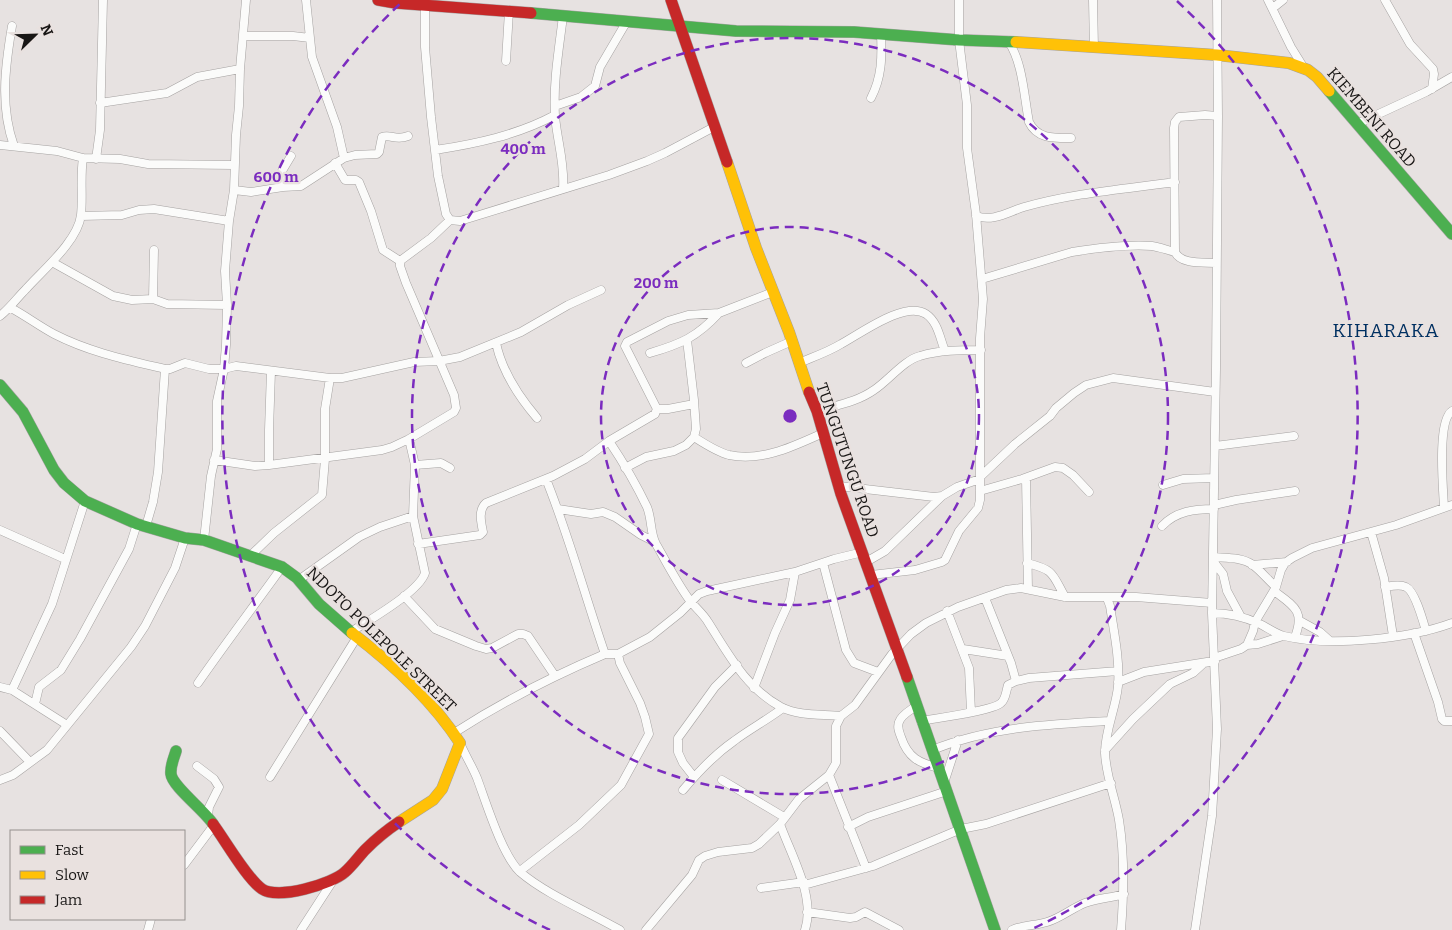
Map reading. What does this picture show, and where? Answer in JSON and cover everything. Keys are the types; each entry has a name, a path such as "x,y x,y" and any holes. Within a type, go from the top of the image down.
{"street":[{"path":"96,159 100,130 103,0"},
{"path":"204,540 217,442 217,401 224,369 228,305 225,271 229,221 234,190 240,69 246,0"},
{"path":"306,0 312,57 337,127 344,158"},
{"name":"KIEMBENI ROAD","path":"378,0 736,31 881,34 959,40 1053,43 1094,48 1217,55 1289,63 1304,68 1317,78 1452,234"},
{"name":"TUNGUTUNGU ROAD","path":"671,0 798,363 817,410 839,486 995,930"},
{"path":"870,575 915,570 945,560 959,531 978,508 980,500 981,350 984,299 967,148 967,105 959,40 959,0"},
{"path":"1093,0 1094,48"},
{"path":"1195,930 1212,816 1217,729 1212,660 1212,602 1218,116 1217,0"},
{"path":"1268,0 1291,47 1304,68"},
{"path":"1272,8 1284,0"},
{"path":"1385,0 1410,44 1433,68 1432,89"},
{"path":"425,4 425,47 435,150 446,214 450,220"},
{"path":"506,60 509,11"},
{"path":"563,16 555,80 555,115 562,164 563,188"},
{"path":"555,106 582,97 595,86 600,67 627,21"},
{"path":"12,26 6,66 6,117 8,130 14,146"},
{"path":"871,98 876,89 881,68 881,34"},
{"path":"244,36 310,38"},
{"path":"1008,41 1014,49 1018,63 1031,127 1037,133 1044,136 1071,138"},
{"path":"100,103 168,93 188,80 240,69"},
{"path":"1357,124 1432,89 1452,77"},
{"path":"435,150 496,137 540,124 555,115"},
{"path":"1216,262 1182,260 1177,257 1175,252 1174,128 1176,119 1205,115 1218,116"},
{"path":"400,261 431,238 450,220 460,221 609,175 665,154 714,126"},
{"path":"234,190 250,192 301,186 344,158 377,154 381,140 385,136 399,139 408,136"},
{"path":"0,145 58,151 83,158 148,164 234,165"},
{"path":"283,187 282,171 291,156"},
{"path":"0,316 11,308 52,262 71,238 78,225 81,216 81,172 83,158"},
{"path":"335,163 345,180 356,180 359,182 383,250 400,261"},
{"path":"976,216 987,219 1025,207 1096,193 1175,182"},
{"path":"81,216 122,214 154,209 229,221"},
{"path":"982,279 1082,250 1154,246 1175,252"},
{"path":"153,299 154,250"},
{"path":"214,460 254,466 270,465 325,459 392,448 454,412 456,408 454,395 406,283 400,261"},
{"path":"52,262 113,296 132,300 153,299 167,304 228,305"},
{"path":"11,308 45,329 71,342 128,361 165,369 185,364 209,369 224,369 236,366 342,378 414,362 439,361 460,357 521,332 568,305 601,290"},
{"path":"657,410 625,346 627,342 668,320 688,315 719,313 773,292"},
{"path":"798,363 840,345 880,321 909,311 920,311 933,321 945,351"},
{"path":"650,353 687,340 704,330 719,313"},
{"path":"625,468 646,457 674,451 686,445 694,438 696,429 687,340"},
{"path":"746,363 792,342"},
{"path":"496,343 502,364 519,396 537,418"},
{"path":"817,410 857,400 882,385 918,356 945,351 981,350"},
{"path":"35,704 39,687 61,670 80,639 129,549 152,502 158,472 165,369"},
{"path":"270,465 271,371"},
{"path":"250,556 279,528 322,495 325,459 325,409 330,378"},
{"path":"176,751 170,767 171,776 179,788 211,821 253,881 263,890 280,893 290,892 334,879 345,872 382,834 433,800 442,789 457,738 509,699 606,654 618,654 650,636 680,613 699,594 707,590 795,572 823,563 864,557 885,551 942,496 956,487 980,478 1015,444 1050,416 1056,408 1086,385 1113,378 1215,392"},
{"name":"NDOTO POLEPOLE STREET","path":"0,385 23,412 64,483 86,500 141,525 185,538 204,540 282,567 300,579 313,598 340,624 386,661 457,738"},
{"path":"657,410 694,404"},
{"path":"418,544 480,536 483,532 481,511 486,502 546,479 586,459 609,441 655,414 657,410"},
{"path":"1118,682 1144,672 1212,660 1241,650 1246,645 1255,622 1275,589 1281,570 1287,562 1312,548 1371,532 1448,506 1442,444 1444,422 1448,413 1452,411"},
{"path":"694,438 714,450 730,455 748,456 778,452 823,433"},
{"path":"1215,446 1294,436"},
{"path":"270,777 354,634 423,579 425,573 413,516 415,465 409,439"},
{"path":"609,441 647,508 655,542 676,579 691,602 708,622 724,650 754,688 782,708 796,712 841,716"},
{"path":"415,465 441,462 450,468"},
{"path":"980,491 1026,478 1055,467 1063,468 1073,475 1090,492"},
{"path":"1026,478 1028,589"},
{"path":"1163,485 1183,479 1214,478"},
{"path":"546,479 558,509 606,654"},
{"path":"839,486 900,494 942,496"},
{"path":"1162,526 1167,520 1179,513 1214,507 1236,500 1295,491"},
{"path":"12,690 52,604 65,559 74,541 86,500"},
{"path":"558,509 591,514 603,512 615,517 655,542"},
{"path":"300,579 359,537 380,527 413,516"},
{"path":"0,530 65,559"},
{"path":"1371,532 1385,587 1393,636"},
{"path":"0,780 13,775 51,745 139,636 174,568 185,538"},
{"path":"1214,559 1233,558 1252,565 1287,562"},
{"path":"1214,559 1222,574 1227,591 1242,617"},
{"path":"823,563 846,650 854,663 878,672"},
{"path":"1027,564 1044,567 1050,571 1065,597"},
{"path":"1252,565 1298,613 1300,621 1296,637"},
{"path":"198,683 282,567"},
{"path":"754,688 774,633 790,600 795,572"},
{"path":"1385,587 1404,586 1409,589 1426,631"},
{"path":"646,930 692,875 699,860 718,852 752,848 769,836 799,800 829,775 836,763 836,726 841,716 855,705 878,672 911,634 946,611 1006,590 1021,588 1065,597 1136,597 1212,602"},
{"path":"404,596 435,629 476,646 486,649 492,648 518,634 528,636 556,676"},
{"path":"985,598 1016,681"},
{"path":"1107,598 1112,618 1118,682 1117,696 1105,750 1107,771 1119,820 1123,856 1124,894 1121,930"},
{"path":"946,611 970,668 972,712"},
{"path":"1212,613 1233,614 1255,622 1283,636"},
{"path":"1300,621 1320,632 1329,640"},
{"path":"1246,645 1258,644 1283,636 1348,641 1426,631 1452,623"},
{"path":"1414,633 1442,719 1444,721 1452,721"},
{"path":"963,649 1008,656"},
{"path":"520,872 579,825 621,785 645,743 649,734 645,716 620,663 618,654"},
{"path":"1105,750 1170,684 1193,673 1212,660"},
{"path":"694,776 683,764 678,752 678,738 715,686 737,665"},
{"path":"922,721 972,712 1000,704 1005,698 1008,685 1016,681 1029,678 1118,671"},
{"path":"0,687 12,690 67,725"},
{"path":"916,706 899,720 898,727 903,744 913,758 925,765 939,768"},
{"path":"683,790 706,764 733,741 782,708"},
{"path":"932,750 958,740 1020,727 1110,721"},
{"path":"0,731 30,762"},
{"path":"457,738 476,776 511,861 520,872 550,892 620,930"},
{"path":"848,827 868,817 946,787 958,740"},
{"path":"185,863 211,821 209,807 219,787 214,779 197,766"},
{"path":"829,775 848,827 866,868"},
{"path":"722,780 782,821 804,884 807,912 805,930"},
{"path":"761,888 804,884 866,868 961,830 986,824 1111,783"},
{"path":"301,930 334,879"},
{"path":"1012,930 1021,926 1038,924 1057,918 1089,901 1124,894"},
{"path":"807,912 850,918 865,912 899,930"}],"traffic: fast":[{"path":"531,13 736,31 854,32 959,40 1016,42"},
{"path":"1329,91 1452,234"},
{"path":"0,385 23,412 54,470 64,483 85,501 137,524 185,538 204,540 282,567 297,578 319,604 352,633"},
{"path":"907,677 995,930"},
{"path":"176,751 171,768 173,779 213,824"}],"traffic: slow":[{"path":"1016,42 1217,55 1289,63 1308,70 1329,91"},
{"path":"727,162 756,248 789,332 809,392"},
{"path":"352,633 382,657 424,697 460,743 442,789 433,800 399,822"}],"traffic: jam":[{"path":"378,0 395,3 531,13"},
{"path":"671,0 727,162"},
{"path":"809,392 817,411 841,494 907,677"},
{"path":"213,824 256,884 262,889 280,893 317,886 338,877 386,831 399,822"}],"district":[{"name":"KIHARAKA","path":"1386,330"}]}
